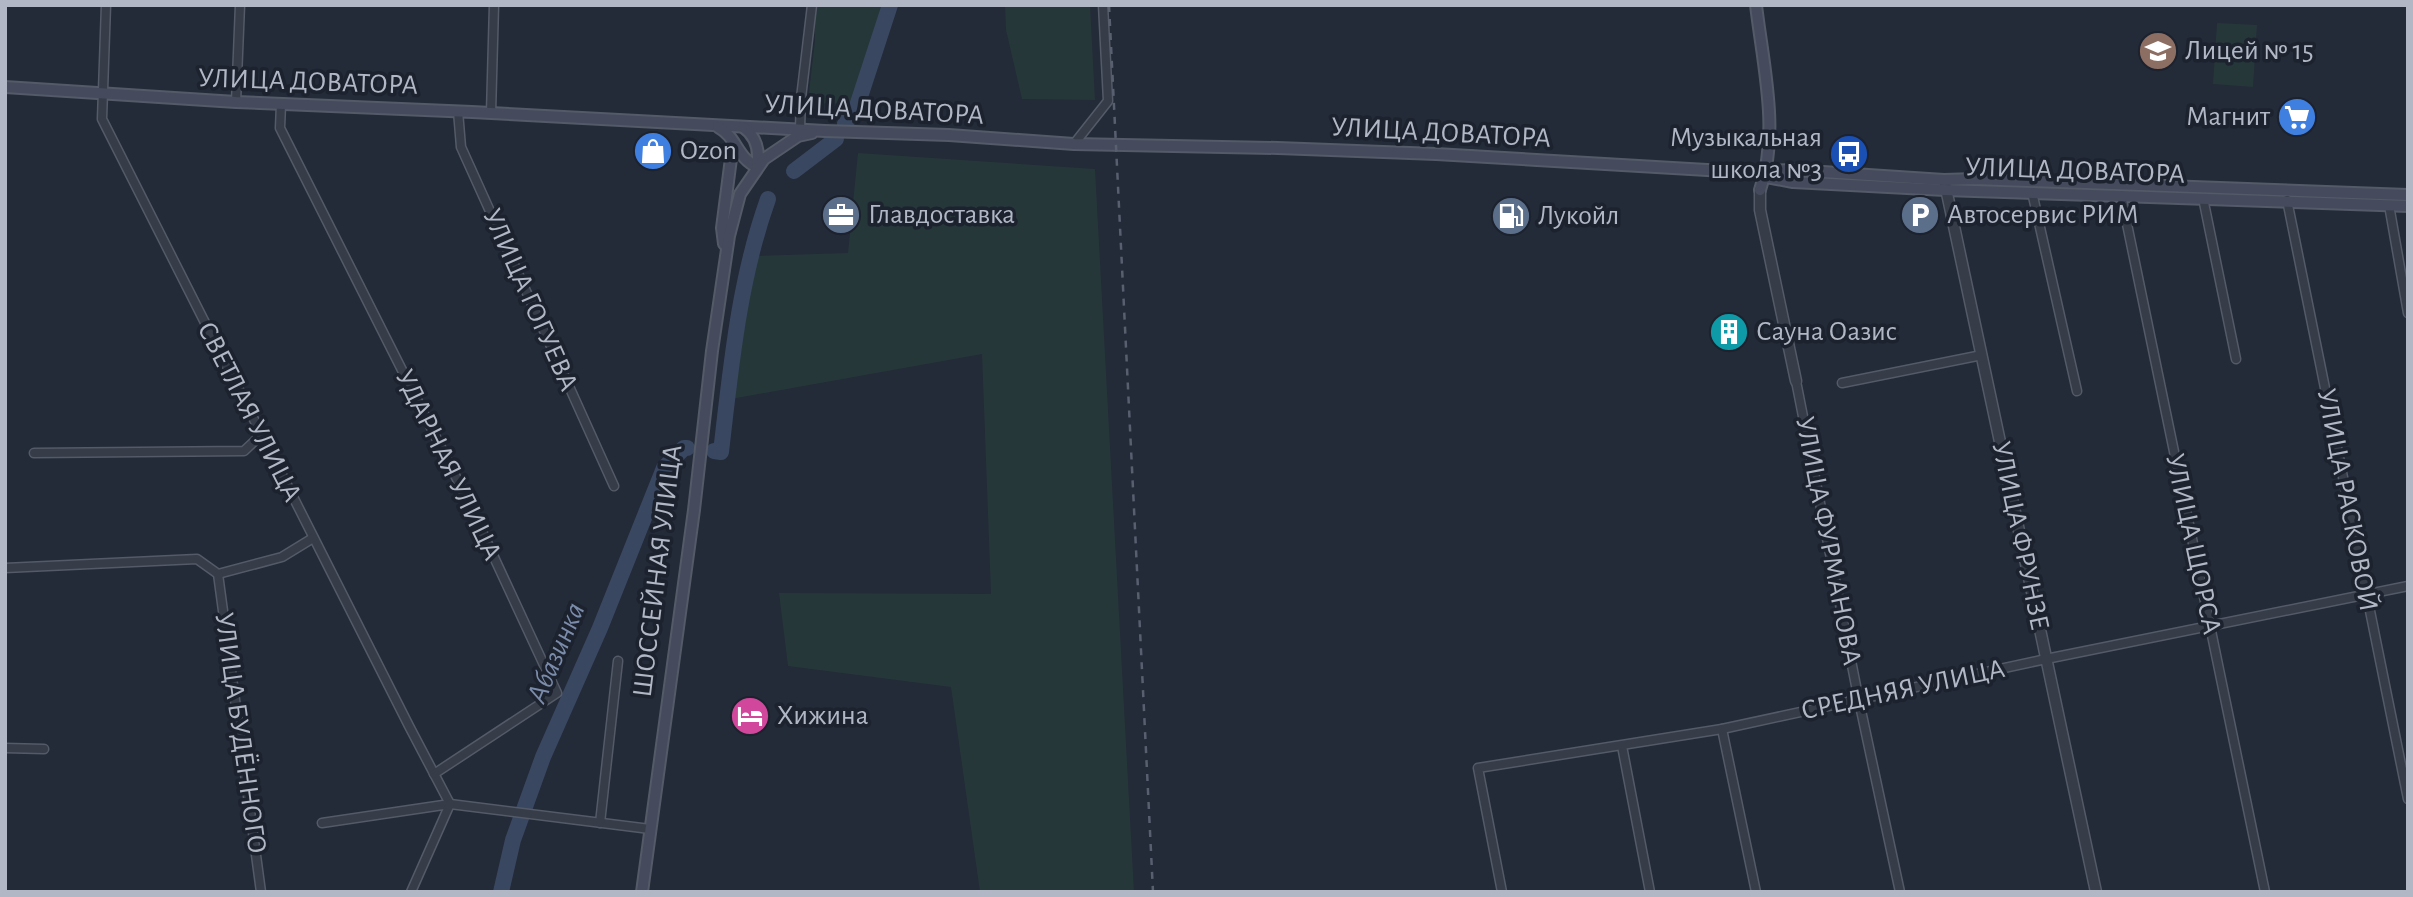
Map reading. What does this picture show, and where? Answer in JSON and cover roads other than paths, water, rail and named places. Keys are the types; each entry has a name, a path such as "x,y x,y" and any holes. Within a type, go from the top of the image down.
{"main road":[{"path":"1749,5 1762,124 1763,174"},
{"path":"1756,5 1770,143 1760,190"},
{"name":"УЛИЦА ДОВАТОРА","path":"5,87 236,102 949,135 1074,144 1436,154 1763,174 1793,182 1945,185 2032,192 2408,206"},
{"path":"712,125 727,132 742,157 757,167"},
{"path":"743,127 756,143 759,158 757,167"},
{"path":"757,167 793,145 825,131"},
{"name":"ШОССЕЙНАЯ УЛИЦА","path":"726,256 722,228 733,143"},
{"name":"ШОССЕЙНАЯ УЛИЦА","path":"637,892 648,829 726,256 738,199 757,167"},
{"name":"УЛИЦА ДОВАТОРА","path":"1945,185 1975,179 2408,195"},
{"name":"ШОССЕЙНАЯ УЛИЦА","path":"642,892 648,829"}],"street":[{"name":"СВЕТЛАЯ УЛИЦА","path":"106,5 102,119 450,804"},
{"path":"236,102 240,5"},
{"path":"491,113 494,5"},
{"path":"800,129 812,5"},
{"path":"1074,144 1108,101 1103,5"},
{"name":"УДАРНАЯ УЛИЦА","path":"281,104 280,128 467,499 557,693 434,774"},
{"name":"УЛИЦА ГОГУЕВА","path":"458,111 461,147 614,486"},
{"name":"УЛИЦА ФРУНЗЕ","path":"1945,185 2096,892"},
{"name":"УЛИЦА ФУРМАНОВА","path":"1760,190 1760,210 1900,892"},
{"path":"2032,192 2077,391"},
{"name":"УЛИЦА ЩОРСА","path":"2121,195 2265,892"},
{"path":"2203,198 2236,359"},
{"name":"УЛИЦА РАСКОВОЙ","path":"2287,200 2408,799"},
{"path":"2389,205 2408,313"},
{"path":"1842,383 1982,355"},
{"path":"34,453 244,451 261,435"},
{"path":"5,568 197,559 219,574 282,557 313,538"},
{"name":"УЛИЦА БУДЁННОГО","path":"219,574 261,892"},
{"name":"СРЕДНЯЯ УЛИЦА","path":"1502,892 1478,768 1722,729 2046,659 2408,586"},
{"path":"600,823 618,662"},
{"path":"1722,729 1756,892"},
{"path":"1622,746 1650,892"},
{"path":"5,748 44,749"},
{"path":"322,823 450,804 648,829"},
{"path":"411,892 450,804"}],"waterway":[{"name":"Абазинка","path":"845,124 857,106 890,5"},
{"name":"Абазинка","path":"794,171 836,139"},
{"name":"Абазинка","path":"714,451 721,452 743,292 768,199"},
{"name":"Абазинка","path":"501,892 513,840 543,757 600,628 664,468 687,448"}],"railway":[{"path":"1109,5 1153,892"}],"place":[{"name":"Лицей № 15","path":"2158,51"},
{"name":"Магнит","path":"2297,117"},
{"name":"Ozon","path":"653,151"},
{"name":"Музыкальная школа №3","path":"1849,154"},
{"name":"Главдоставка","path":"841,215"},
{"name":"Автосервис РИМ","path":"1920,215"},
{"name":"Лукойл","path":"1511,216"},
{"name":"Сауна Оазис","path":"1729,332"},
{"name":"Хижина","path":"750,716"}]}
